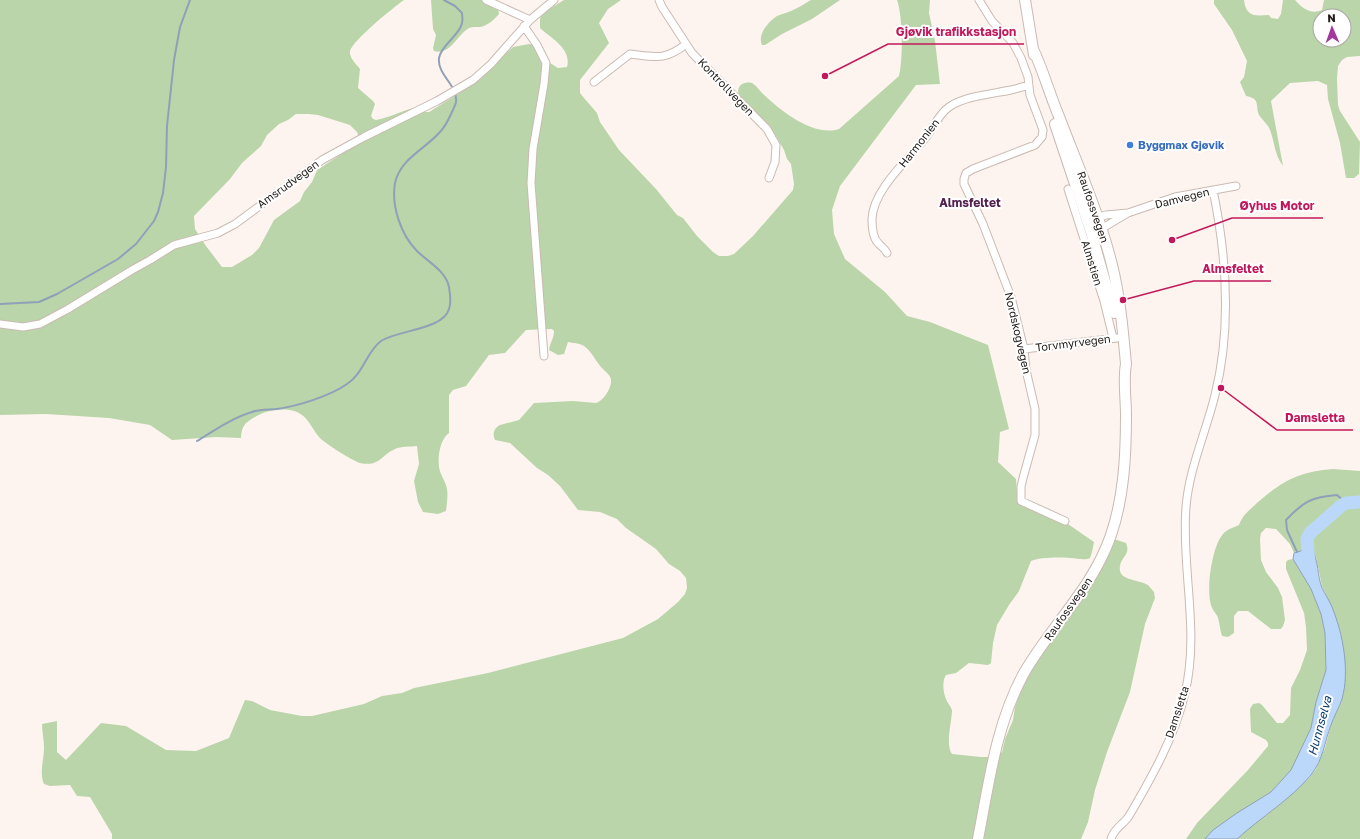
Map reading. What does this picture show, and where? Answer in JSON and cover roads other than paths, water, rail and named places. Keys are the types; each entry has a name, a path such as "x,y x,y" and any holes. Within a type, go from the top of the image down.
{"main road":[{"name":"Raufossvegen","path":"978,839 998,740 1014,694 1025,672 1038,652 1075,602 1093,574 1107,546 1120,500 1124,470 1126,364 1118,338 1113,307 1091,232 1092,219 1035,60 1026,15 1025,0"},
{"name":"Raufossvegen","path":"1092,219 1101,228 1112,266 1120,311 1118,338"}],"street":[{"path":"486,0 527,23 546,63 533,149 531,182 544,356"},
{"name":"Amsrudvegen","path":"0,324 23,327 40,324 68,309 174,245 218,233 235,224 322,160 364,137 437,101 473,80 492,64 527,23 554,0"},
{"name":"Kontrollvegen","path":"659,0 692,53 766,129 776,145 775,162 769,178"},
{"path":"979,0 992,21 1013,43 1018,51 1028,77 1029,86"},
{"path":"594,82 630,54 662,57 678,50 686,44"},
{"name":"Nordskogvegen","path":"1029,86 1030,96 1042,125 1043,134 1037,143 1032,146 967,172 964,179 964,184 983,224 1011,297 1024,349 1026,370 1035,409 1036,423 1032,446 1021,487 1022,501 1065,521"},
{"name":"Harmonien","path":"887,253 886,250 878,244 873,234 872,219 876,203 896,171 926,136 944,110 956,103 972,98 1029,86"},
{"name":"Damvegen","path":"1092,219 1106,215 1128,213 1175,197 1236,186"},
{"name":"Almstien","path":"1068,189 1104,302 1118,338"},
{"name":"Damsletta","path":"1111,839 1112,833 1128,818 1161,756 1177,721 1186,692 1191,654 1185,534 1186,505 1192,476 1216,394 1223,361 1226,332 1226,272 1212,190"},
{"name":"Damvegen","path":"1091,232 1119,220 1128,213"},
{"name":"Torvmyrvegen","path":"1024,349 1118,338"}],"water":[{"path":"1307,549 1312,550 1314,555 1322,588 1332,607 1342,641 1345,677 1342,699 1332,722 1319,763 1303,784 1237,839 1205,839 1213,830 1271,792 1291,770 1311,728 1316,702 1326,670 1325,633 1321,614 1311,589 1293,559 1294,553"}],"waterway":[{"path":"0,304 39,302 57,294 118,259 136,244 154,221 163,193 166,167 167,126 174,60 180,27 190,0"},
{"path":"197,441 224,425 258,410 294,406 332,393 352,380 361,369 376,345 381,341 388,337 419,329 438,321 445,316 449,309 450,295 447,281 440,271 417,251 406,237 398,220 394,201 395,183 402,167 441,131 445,126 456,102 454,90 441,70 439,58 440,53 461,27 462,13 455,6 444,0"},
{"name":"Hunnselva","path":"1297,552 1287,530 1286,520 1303,504 1321,497 1337,495 1346,503"},
{"name":"Hunnselva","path":"1309,565 1307,539 1310,533 1342,505 1346,503 1360,502"}],"place":[{"name":"Gjøvik trafikkstasjon","path":"825,76"},
{"name":"Byggmax Gjøvik","path":"1130,145"},
{"name":"Øyhus Motor","path":"1172,240"},
{"name":"Almsfeltet","path":"1123,300"},
{"name":"Damsletta","path":"1221,388"}],"district":[{"name":"Almsfeltet","path":"970,203"}]}
